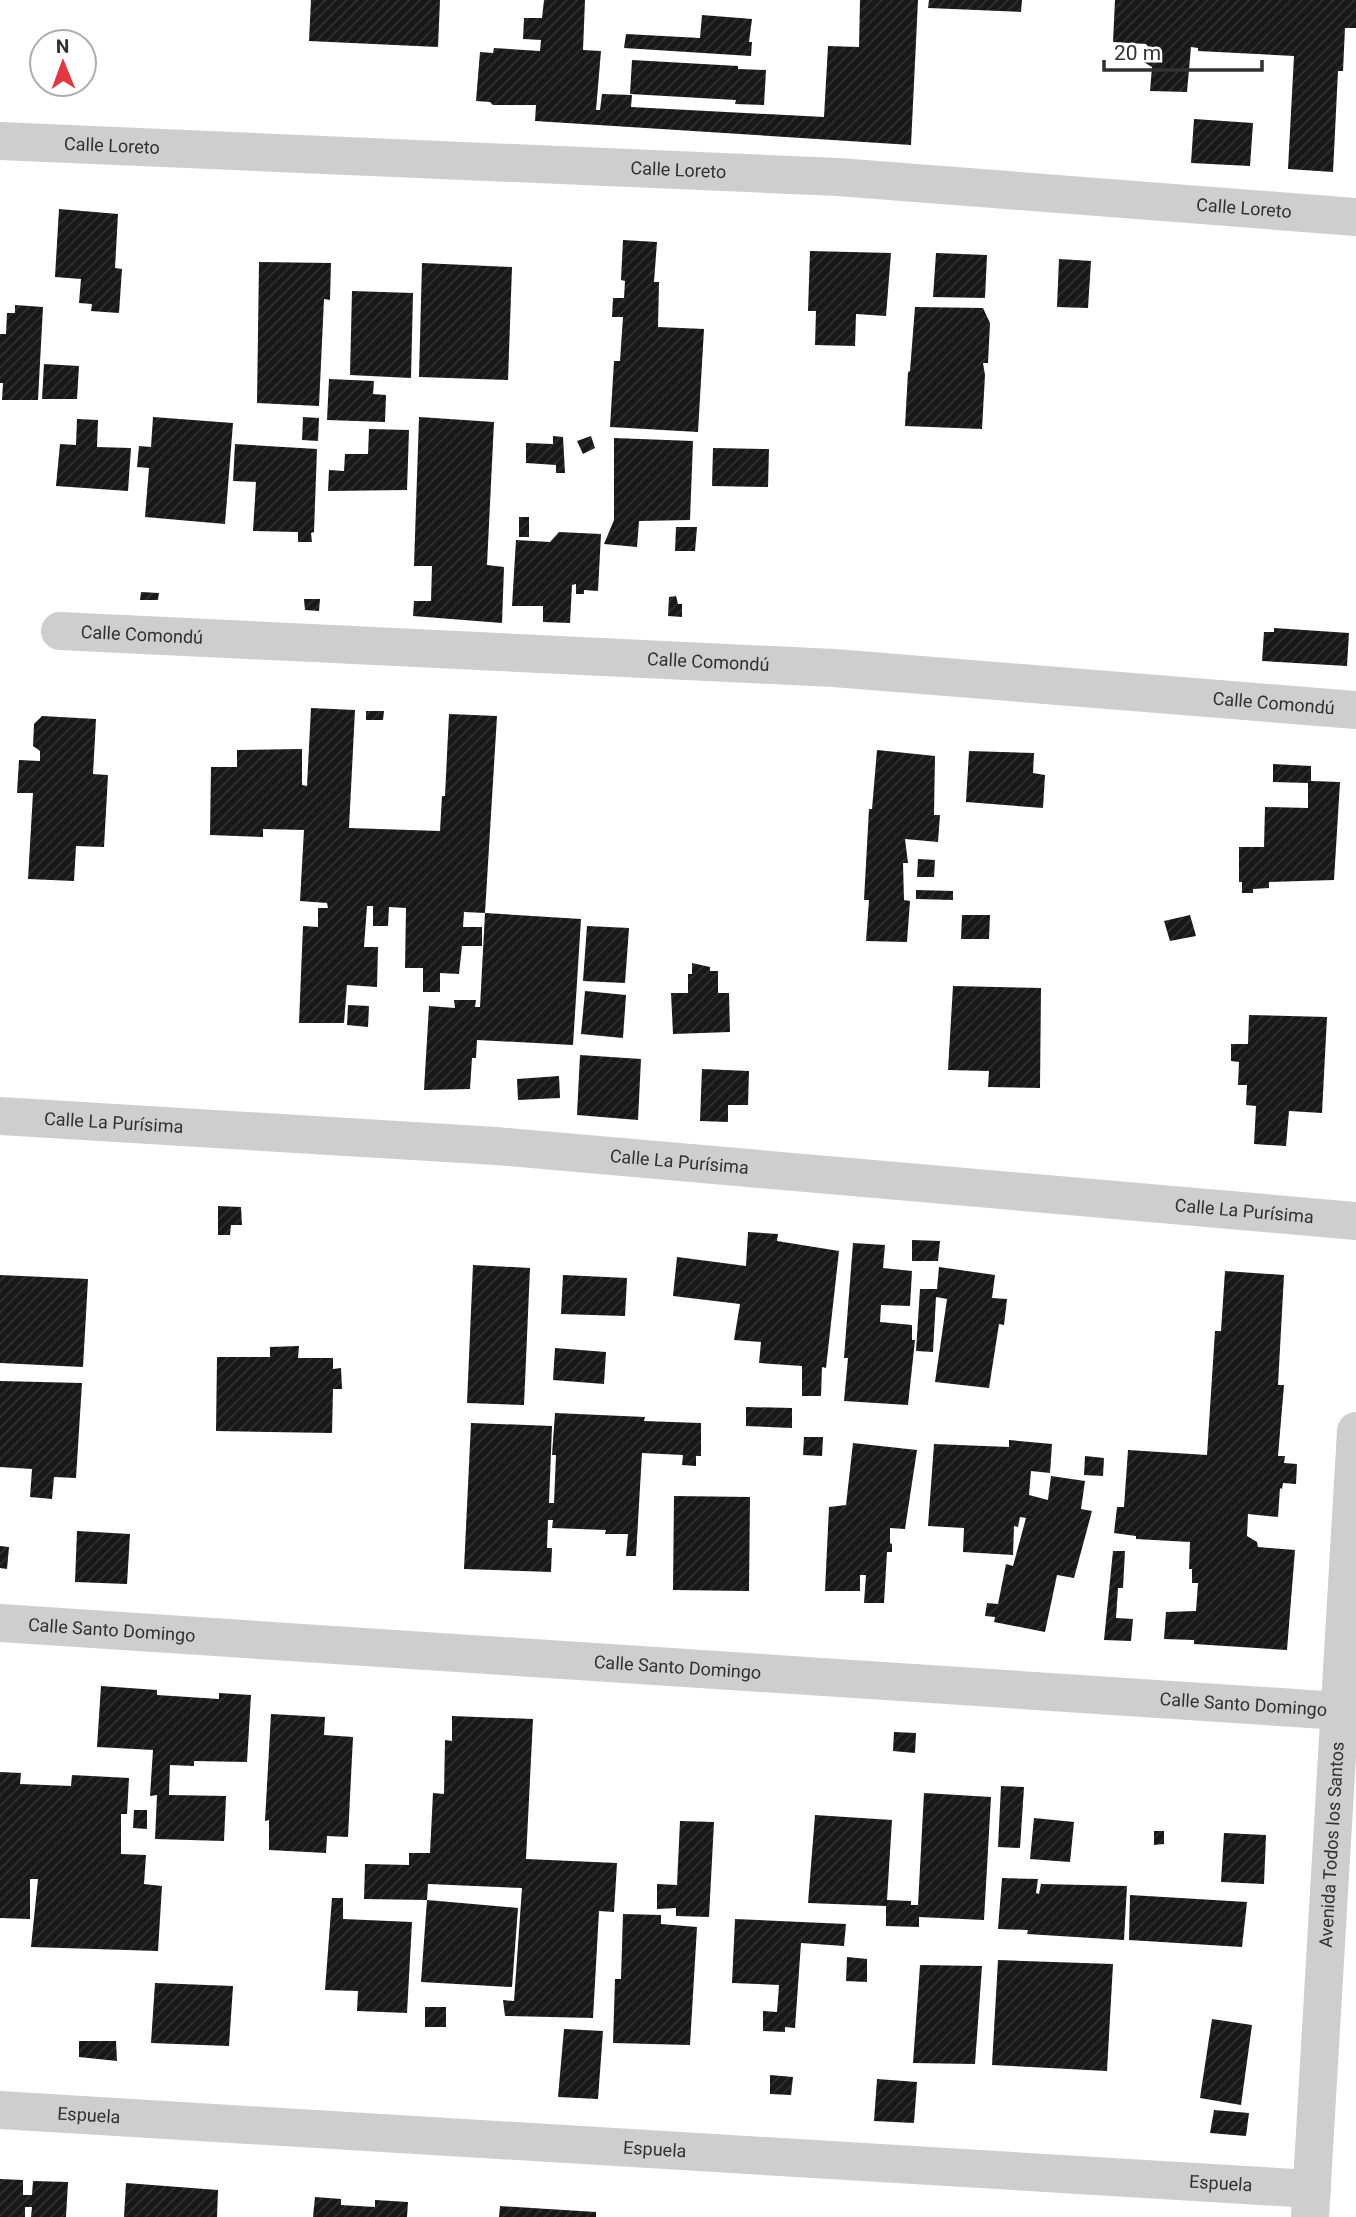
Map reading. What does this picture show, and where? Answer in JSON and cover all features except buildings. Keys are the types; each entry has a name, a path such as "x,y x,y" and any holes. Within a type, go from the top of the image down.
{"street":[{"name":"Calle Loreto","path":"0,141 838,177 1356,217"},
{"name":"Calle Comondú","path":"60,631 834,668 1356,710"},
{"name":"Calle La Purísima","path":"0,1116 510,1147 1356,1221"},
{"name":"Avenida Todos los Santos","path":"1311,2203 1348,1712 1356,1431"},
{"name":"Calle Santo Domingo","path":"0,1623 1348,1712"},
{"name":"Espuela","path":"0,2110 1311,2203"}]}
